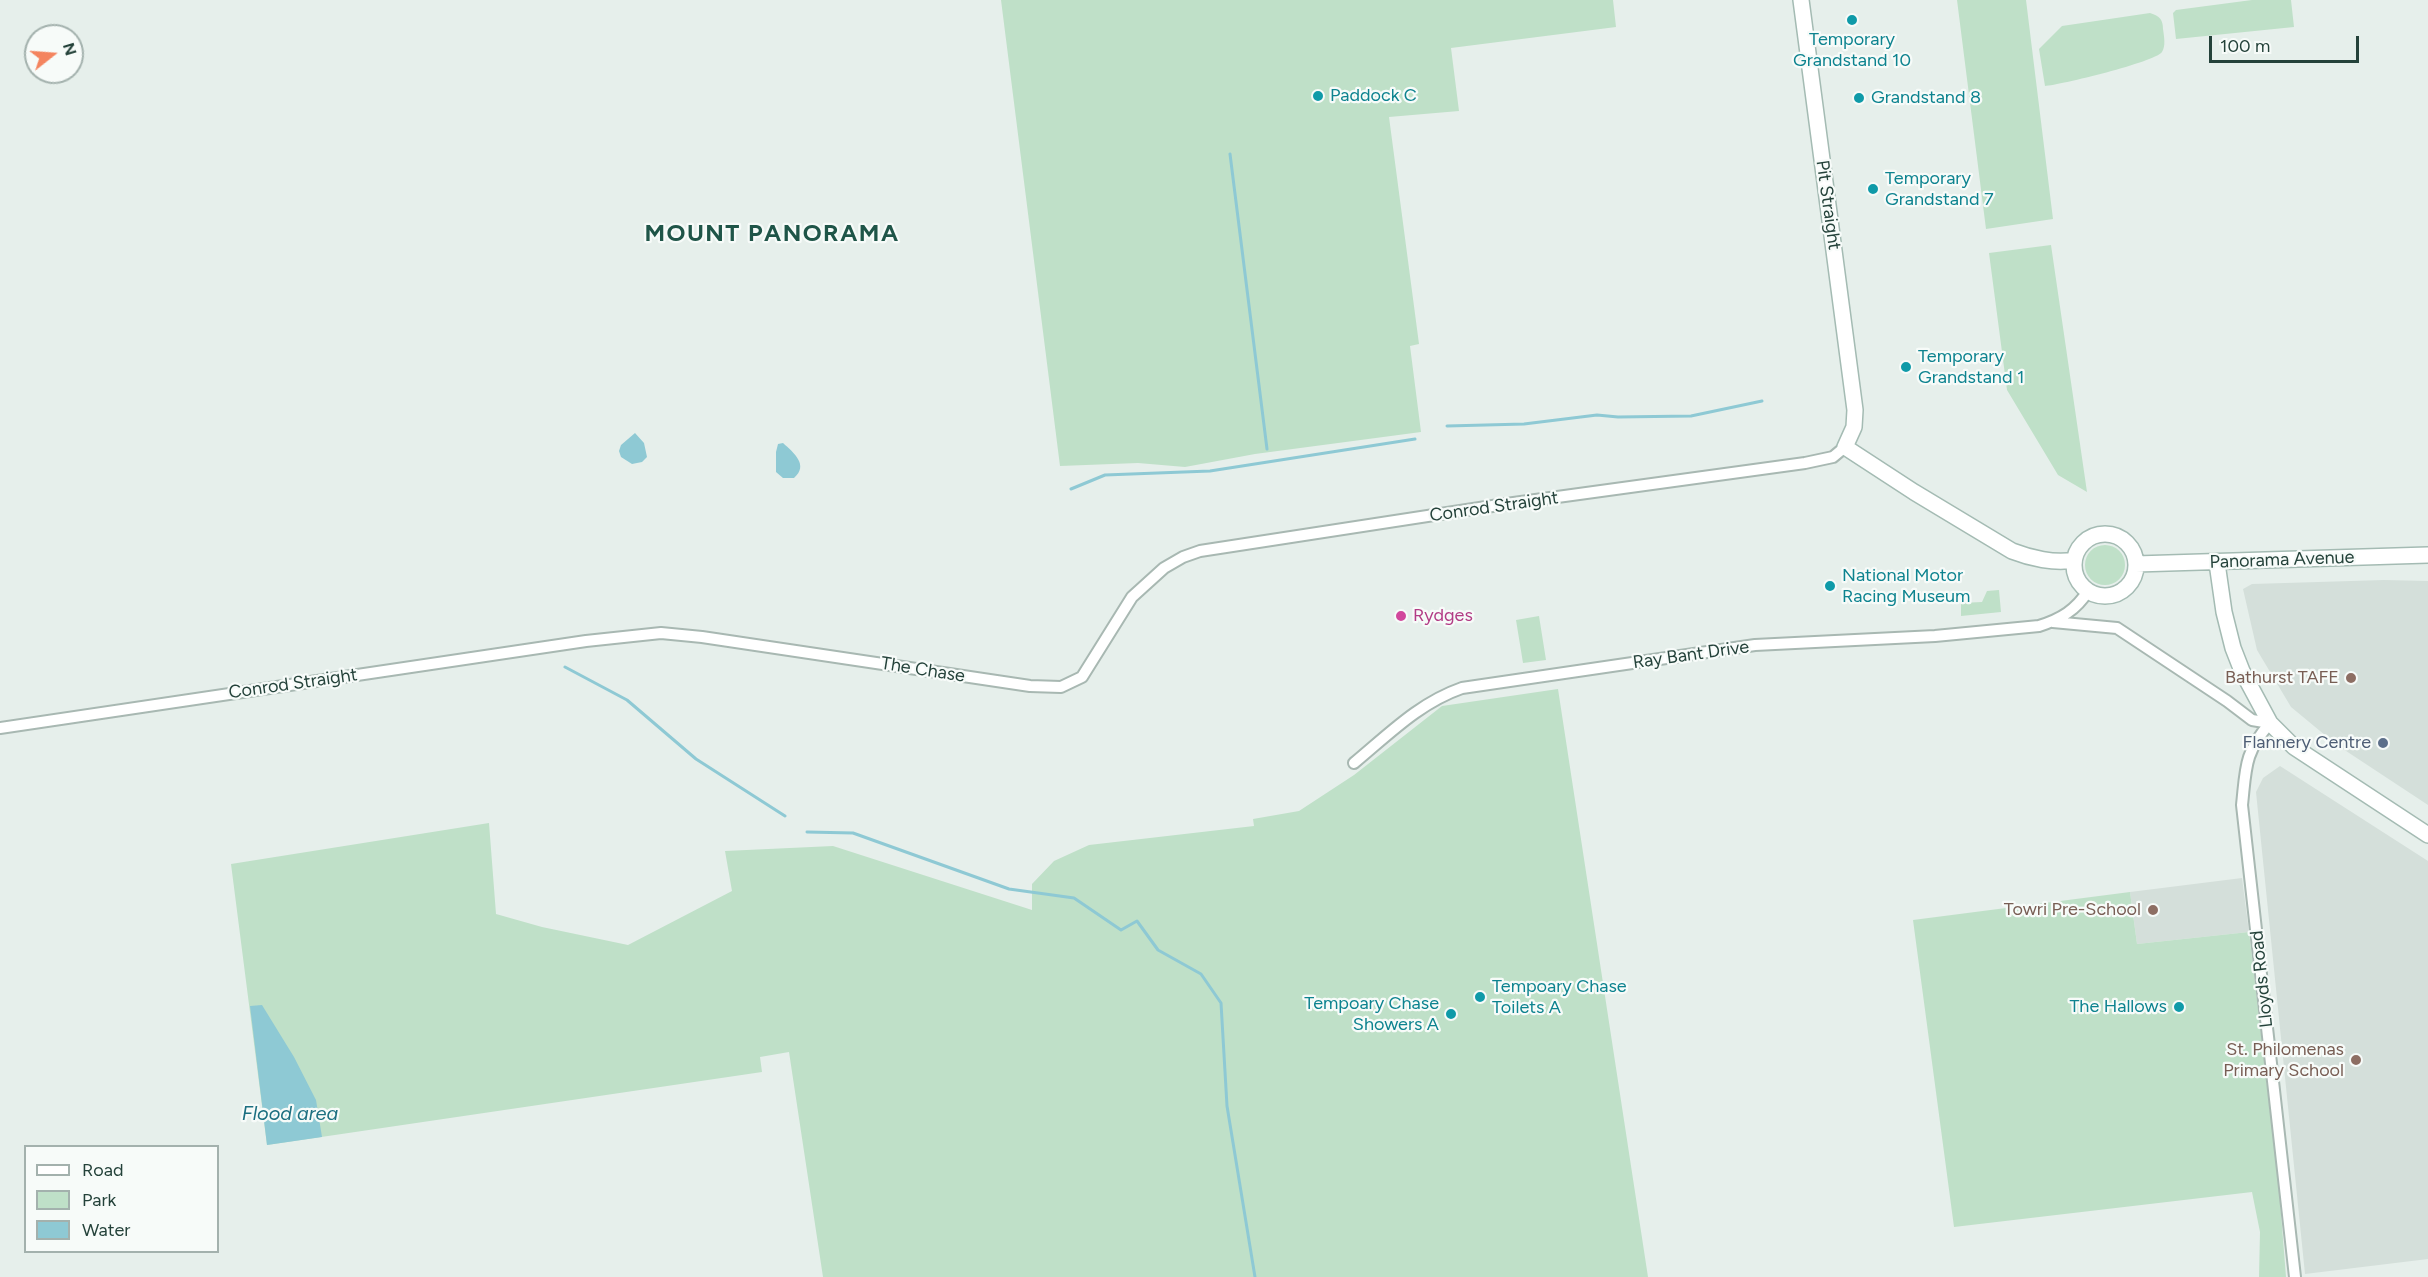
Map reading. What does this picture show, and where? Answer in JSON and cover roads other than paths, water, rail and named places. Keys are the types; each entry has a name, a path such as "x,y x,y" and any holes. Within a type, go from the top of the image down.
{"street":[{"name":"Pit Straight","path":"1801,0 1855,410 1854,427 1845,447"},
{"name":"Conrod Straight","path":"1200,551 1344,528 1828,459 1845,447"},
{"path":"1845,447 2012,551 2025,556 2065,562 2074,560"},
{"path":"2106,534 2124,540 2134,555 2136,564 2131,583 2124,590 2106,596 2088,591 2077,577 2074,560 2077,551 2089,538 2106,534"},
{"name":"The Chase","path":"586,641 647,633 678,634 1030,687 1062,687 1074,683 1088,670 1119,615 1143,585 1169,565 1200,551"},
{"name":"Panorama Avenue","path":"2136,564 2428,555"},
{"path":"2217,563 2224,612 2234,648 2242,671 2270,723 2304,754 2428,835"},
{"name":"Ray Bant Drive","path":"2053,622 2078,607 2088,591"},
{"name":"Ray Bant Drive","path":"1354,764 1404,720 1439,696 1462,688 1755,645 1935,636 2023,628 2053,622 2117,628 2219,695 2252,720 2270,723"},
{"name":"Conrod Straight","path":"0,728 586,641"},
{"name":"Lloyds Road","path":"2270,723 2260,735 2247,759 2242,805 2295,1277"}],"water":[{"path":"635,433 644,443 647,457 642,462 632,464 621,457 619,451 621,445"},
{"path":"783,443 800,464 794,478 783,478 776,472 776,452 778,444"},
{"name":"Flood area","path":"262,1005 294,1057 316,1100 322,1137 267,1145 250,1006"}],"waterway":[{"path":"1230,154 1267,449"},
{"path":"1447,426 1524,424 1597,415 1691,416 1762,401"},
{"path":"1071,489 1105,475 1210,471 1415,439"},
{"path":"565,667 627,700 696,759 785,816"},
{"path":"807,832 853,833 1009,889 1074,898 1121,930 1137,921 1158,950 1201,974 1221,1003 1227,1106 1255,1277"}],"place":[{"name":"Temporary Grandstand 10","path":"1852,20"},
{"name":"Paddock C","path":"1318,96"},
{"name":"Grandstand 8","path":"1859,98"},
{"name":"Temporary Grandstand 7","path":"1873,189"},
{"name":"Temporary Grandstand 1","path":"1906,367"},
{"name":"National Motor Racing Museum","path":"1830,586"},
{"name":"Rydges","path":"1401,616"},
{"name":"Bathurst TAFE","path":"2351,678"},
{"name":"Flannery Centre","path":"2383,743"},
{"name":"Towri Pre-School","path":"2153,910"},
{"name":"Tempoary Chase Toilets A","path":"1480,997"},
{"name":"The Hallows","path":"2179,1007"},
{"name":"Tempoary Chase Showers A","path":"1451,1014"},
{"name":"St. Philomenas Primary School","path":"2356,1060"}],"district":[{"name":"MOUNT PANORAMA","path":"772,234"}]}
